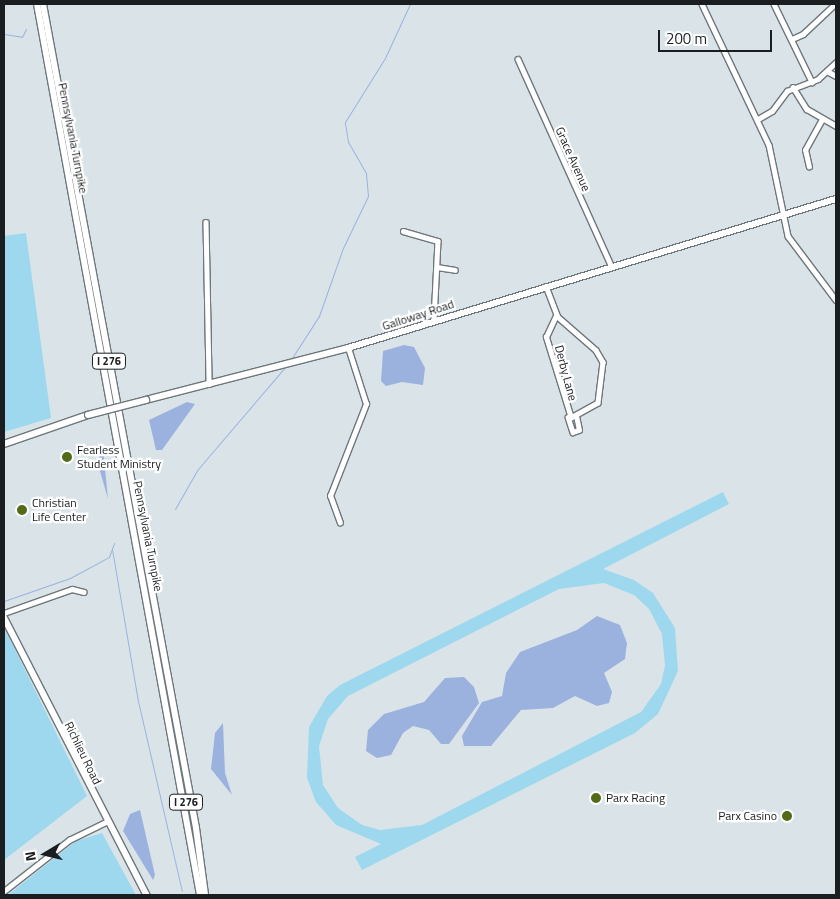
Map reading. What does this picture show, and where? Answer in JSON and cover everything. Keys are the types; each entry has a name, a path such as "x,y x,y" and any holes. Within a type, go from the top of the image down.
{"highway":[{"name":"Pennsylvania Turnpike","path":"37,4 200,895"},
{"name":"Pennsylvania Turnpike","path":"43,4 198,835 205,895"}],"main road":[{"name":"Galloway Road","path":"4,444 88,415 348,348 546,286 784,218 836,199"},
{"name":"Richlieu Road","path":"4,617 106,822 147,895"}],"street":[{"path":"702,4 771,150 784,218 793,246 836,300"},
{"path":"774,4 812,82"},
{"path":"792,39 807,31 835,4"},
{"name":"Grace Avenue","path":"518,59 612,267"},
{"path":"758,119 772,112 793,87 812,82 836,62"},
{"path":"827,71 836,76"},
{"path":"793,87 803,104 836,126"},
{"path":"809,167 805,150 822,118"},
{"path":"206,222 209,384"},
{"path":"403,231 438,240 434,321"},
{"path":"437,267 455,270"},
{"path":"546,286 556,316"},
{"name":"Derby Lane","path":"556,316 596,350 603,362 599,401 576,416 568,417 546,336 556,316"},
{"path":"340,523 330,496 366,408 348,348"},
{"path":"568,417 574,432 579,430 576,416"},
{"path":"4,613 72,589 84,592"},
{"path":"4,891 69,840 106,822"}],"shaded area":[{"path":"26,233 51,418 4,432 4,236"},
{"path":"404,345 414,347 425,368 423,385 402,382 386,386 381,381 383,351"},
{"path":"187,402 195,404 162,450 156,450 149,420"},
{"path":"100,449 103,449 108,499 98,464"},
{"path":"723,492 729,504 603,569 634,580 653,593 675,628 678,671 658,714 635,733 362,870 355,857 381,844 336,825 316,802 307,778 309,727 327,696 340,685","holes":["604,583 634,595 649,609 662,634 665,665 661,684 641,712 422,825 380,830 362,825 338,808 323,785 319,746 328,719 348,696 559,589"]},
{"path":"597,616 620,625 627,643 625,659 604,673 612,692 609,703 597,706 575,696 553,708 521,710 491,746 464,746 462,736 482,702 502,696 506,673 520,652 577,630"},
{"path":"4,627 87,796 4,860"},
{"path":"464,677 474,687 479,703 449,744 441,744 429,730 413,726 403,733 391,755 377,758 366,751 368,730 384,714 424,702 445,678"},
{"path":"223,723 225,773 232,795 211,769 215,733"},
{"path":"140,810 155,875 153,880 123,831 130,814"},
{"path":"102,833 136,895 8,895 76,841"}],"waterway":[{"path":"290,361 319,316 343,248 368,196 366,173 348,142 345,122 385,58 410,4"},
{"path":"4,34 22,37 26,29"},
{"path":"175,509 198,469 286,366"},
{"path":"4,601 70,578 109,557 114,543"},
{"path":"112,549 138,701 182,891"}],"place":[{"name":"Fearless Student Ministry","path":"67,457"},
{"name":"Christian Life Center","path":"22,510"},
{"name":"Parx Racing","path":"596,798"},
{"name":"Parx Casino","path":"787,816"}]}
